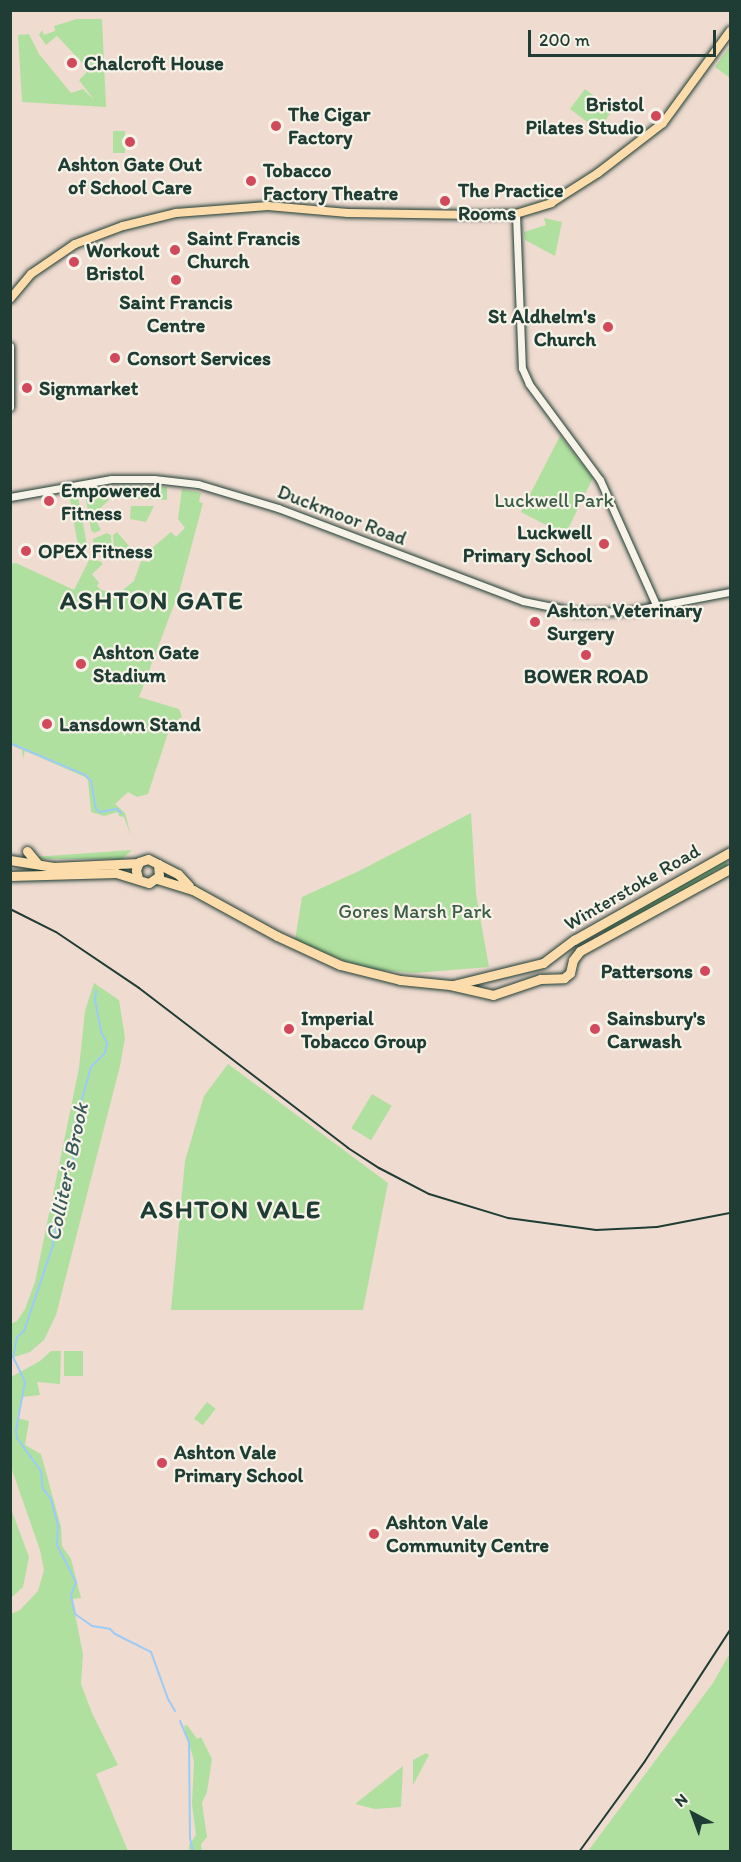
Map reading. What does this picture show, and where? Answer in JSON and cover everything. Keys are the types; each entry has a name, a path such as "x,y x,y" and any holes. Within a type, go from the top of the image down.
{"highway":[{"path":"27,851 38,864"},
{"name":"Winterstoke Road","path":"450,985 531,968 552,958 574,940 730,852 730,863"},
{"path":"10,860 38,864 117,866 139,863 148,859 158,864 160,872 157,879 149,883 138,878 95,872 10,874"},
{"path":"27,862 34,871 42,875"},
{"path":"138,878 136,870 139,863"},
{"name":"Winterstoke Road","path":"158,864 178,874 193,890"},
{"name":"Winterstoke Road","path":"157,879 193,890 326,960 400,980 450,985 500,994 534,981 567,977 580,951 730,870"},
{"name":"Winterstoke Road","path":"552,958 565,957 571,965"},
{"path":"552,958 548,971 555,979"},
{"path":"482,992 481,983 486,978"}],"main road":[{"path":"11,302 26,278 75,244 123,226 176,213 268,206 348,213 516,214 560,198 651,134 671,115 730,31"}],"street":[{"path":"516,214 522,368 528,384 600,480 657,607"},
{"path":"10,346 10,407"},
{"name":"Duckmoor Road","path":"10,497 111,479 146,478 189,482 231,492 278,508 534,604 595,613 657,607 730,592"}],"green space":[{"path":"77,19 102,19 106,107 22,102 18,35 29,34 39,54 71,93 83,89 94,100 79,80 89,70 57,36 46,45 39,35 42,30 44,35 55,31 54,26"},
{"path":"730,46 730,78 715,67"},
{"path":"585,89 613,110 598,130 570,109"},
{"path":"113,131 125,131 125,153 113,153"},
{"path":"544,218 562,222 555,256 525,240 524,232 546,225"},
{"name":"Luckwell Park","path":"560,436 593,478 565,535 521,512"},
{"path":"120,485 167,487 167,500 119,498"},
{"path":"103,487 107,490 109,500 93,515 101,530 94,533 91,530 85,493 86,490"},
{"name":"Ashton Gate Stadium","path":"182,489 201,493 199,502 203,503 180,589 139,697 179,709 182,717 171,724 148,794 137,797 128,792 115,804 125,813 131,836 124,817 119,816 118,812 104,816 91,812 88,780 85,777 25,751 23,759 22,750 11,745 11,564 16,563 74,590 89,560 100,561 103,564 92,574 99,583 97,586 101,590 118,594 134,581 141,561 150,562 152,548 171,532 176,537 185,528 178,519"},
{"path":"77,491 87,545 85,550 79,552 69,493"},
{"path":"131,506 154,506 146,522 130,519"},
{"path":"117,532 135,554 114,550 113,535"},
{"path":"107,533 111,535 112,550 94,547 93,539"},
{"name":"Gores Marsh Park","path":"471,813 476,894 489,967 415,973 378,970 345,961 295,940 302,897 359,871"},
{"path":"132,850 122,859 40,859 34,857"},
{"path":"725,860 728,866 712,872 713,875 605,933 602,927"},
{"path":"94,983 119,1000 125,1038 120,1066 56,1315 44,1340 30,1352 11,1358 11,1324 17,1321 25,1309 35,1282 79,1068 85,1011"},
{"path":"228,1064 388,1183 363,1310 171,1310 185,1161 204,1096"},
{"path":"372,1094 392,1106 371,1140 351,1128"},
{"path":"51,1351 61,1351 60,1384 37,1382 40,1395 22,1397 17,1418 29,1421 25,1445 41,1454 61,1527 62,1546 71,1559 81,1598 72,1599 83,1654 81,1684 92,1713 118,1765 96,1774 128,1851 11,1851 11,1614 20,1610 38,1591 44,1570 40,1550 11,1467 11,1377 40,1361"},
{"path":"64,1351 83,1351 83,1376 64,1376"},
{"path":"207,1402 216,1409 203,1425 194,1419"},
{"path":"10,1506 29,1557 23,1587 11,1598"},
{"path":"730,1653 730,1851 588,1851 713,1683"},
{"path":"187,1725 197,1739 201,1737 212,1759 207,1792 202,1803 207,1837 201,1844 202,1851 189,1851 189,1845 196,1835 192,1804 194,1761 184,1726"},
{"path":"426,1753 429,1755 413,1785 413,1760"},
{"path":"403,1766 401,1807 375,1809 355,1804"}],"waterway":[{"name":"Colliter's Brook","path":"10,743 85,775 91,781 96,809 100,812 117,809 121,813"},
{"name":"Colliter's Brook","path":"96,991 95,1000 101,1032 107,1043 105,1053 91,1067 71,1138 74,1143 73,1162 64,1175 53,1245 24,1331 17,1337 13,1357 25,1382 16,1430 17,1438 41,1471 43,1489 51,1499 58,1525 57,1545 76,1582 71,1595 75,1614 92,1626 110,1629 115,1634 151,1652 168,1699 175,1711"},
{"name":"Colliter's Brook","path":"180,1721 189,1742 190,1838 193,1852"}],"railway":[{"path":"10,909 56,932 139,988 348,1148 379,1168 429,1194 508,1218 596,1230 657,1227 730,1213"},
{"path":"579,1852 645,1761 730,1630"}],"place":[{"name":"Chalcroft House","path":"72,63"},
{"name":"Bristol Pilates Studio","path":"656,116"},
{"name":"The Cigar Factory","path":"276,126"},
{"name":"Ashton Gate Out of School Care","path":"130,142"},
{"name":"Tobacco Factory Theatre","path":"251,181"},
{"name":"The Practice Rooms","path":"445,201"},
{"name":"Saint Francis Church","path":"175,250"},
{"name":"Workout Bristol","path":"74,262"},
{"name":"Saint Francis Centre","path":"176,280"},
{"name":"St Aldhelm's Church","path":"608,327"},
{"name":"Consort Services","path":"115,358"},
{"name":"Signmarket","path":"27,388"},
{"name":"Empowered Fitness","path":"49,501"},
{"name":"Luckwell Primary School","path":"604,544"},
{"name":"OPEX Fitness","path":"26,551"},
{"name":"Ashton Veterinary Surgery","path":"535,622"},
{"name":"BOWER ROAD","path":"586,655"},
{"name":"Ashton Gate Stadium","path":"81,664"},
{"name":"Lansdown Stand","path":"47,724"},
{"name":"Pattersons","path":"705,971"},
{"name":"Imperial Tobacco Group","path":"289,1029"},
{"name":"Sainsbury's Carwash","path":"595,1029"},
{"name":"Ashton Vale Primary School","path":"162,1463"},
{"name":"Ashton Vale Community Centre","path":"374,1534"}],"district":[{"name":"ASHTON GATE","path":"152,601"},
{"name":"ASHTON VALE","path":"231,1210"}]}
